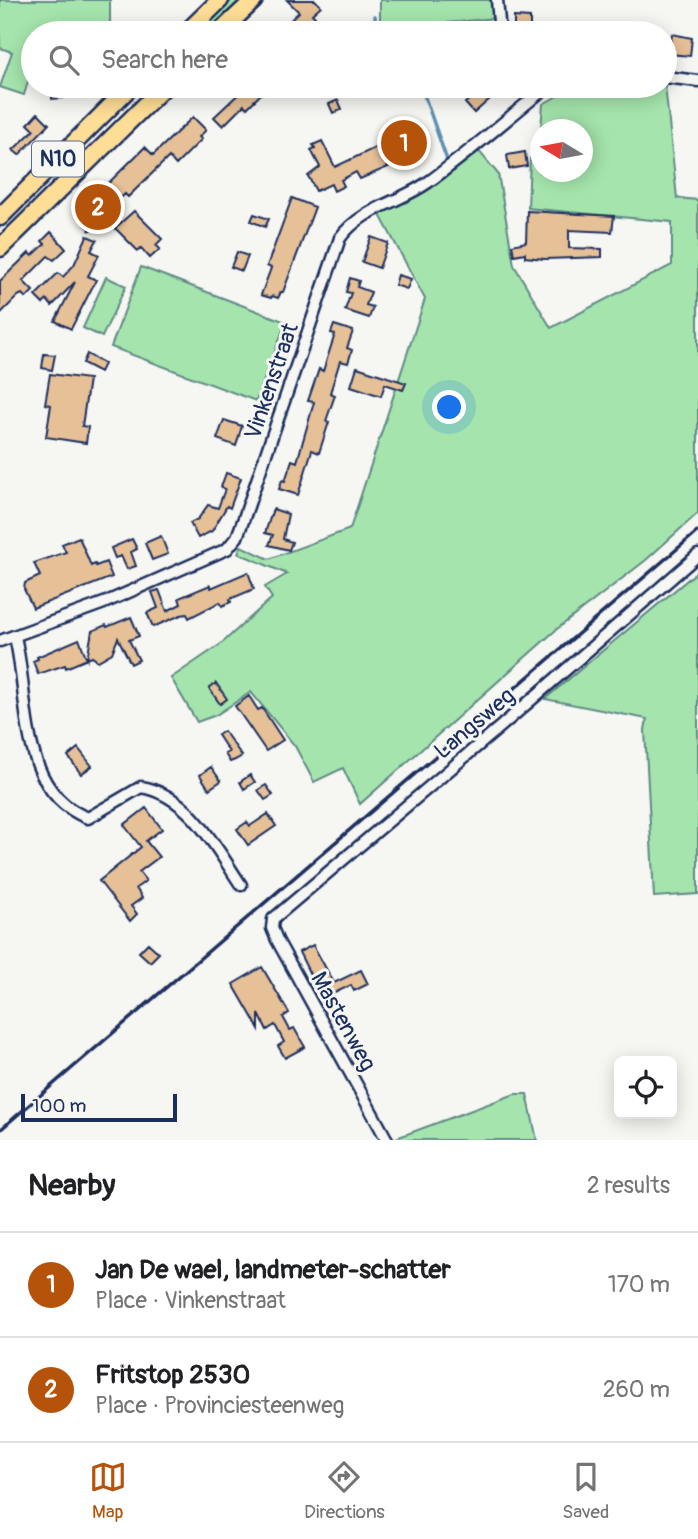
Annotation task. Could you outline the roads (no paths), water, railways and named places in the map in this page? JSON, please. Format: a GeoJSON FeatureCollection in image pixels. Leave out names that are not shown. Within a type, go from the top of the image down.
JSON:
{"type":"FeatureCollection","features":[{"type":"Feature","properties":{"kind":"main road"},"geometry":{"type":"LineString","coordinates":[[198,21],[220,0]]}},
{"type":"Feature","properties":{"kind":"main road"},"geometry":{"type":"LineString","coordinates":[[232,21],[254,0]]}},
{"type":"Feature","properties":{"kind":"main road","name":"N10"},"geometry":{"type":"LineString","coordinates":[[0,218],[119,98]]}},
{"type":"Feature","properties":{"kind":"main road","name":"N10"},"geometry":{"type":"LineString","coordinates":[[0,248],[153,98]]}},
{"type":"Feature","properties":{"kind":"street"},"geometry":{"type":"LineString","coordinates":[[497,0],[499,21]]}},
{"type":"Feature","properties":{"kind":"street"},"geometry":{"type":"LineString","coordinates":[[677,78],[698,81]]}},
{"type":"Feature","properties":{"kind":"street","name":"Vinkenstraat"},"geometry":{"type":"LineString","coordinates":[[0,641],[104,603],[227,549],[237,537],[243,521],[340,238],[354,221],[424,185],[533,98]]}},
{"type":"Feature","properties":{"kind":"street","name":"Langsweg"},"geometry":{"type":"LineString","coordinates":[[273,919],[509,720],[698,555]]}},
{"type":"Feature","properties":{"kind":"street"},"geometry":{"type":"LineString","coordinates":[[15,637],[21,662],[30,744],[40,771],[62,803],[68,809],[88,818],[141,787],[163,794],[194,819],[241,884]]}},
{"type":"Feature","properties":{"kind":"street","name":"Mastenweg"},"geometry":{"type":"LineString","coordinates":[[273,919],[272,928],[277,940],[387,1140]]}},
{"type":"Feature","properties":{"kind":"waterway"},"geometry":{"type":"LineString","coordinates":[[375,16],[375,21]]}},
{"type":"Feature","properties":{"kind":"waterway"},"geometry":{"type":"LineString","coordinates":[[425,98],[449,166]]}},
{"type":"Feature","properties":{"kind":"railway"},"geometry":{"type":"LineString","coordinates":[[0,1130],[698,531]]}},
{"type":"Feature","properties":{"kind":"place","name":"Jan De wael, landmeter-schatter"},"geometry":{"type":"Point","coordinates":[404,143]}},
{"type":"Feature","properties":{"kind":"place","name":"Fritstop 2530"},"geometry":{"type":"Point","coordinates":[98,207]}}]}
